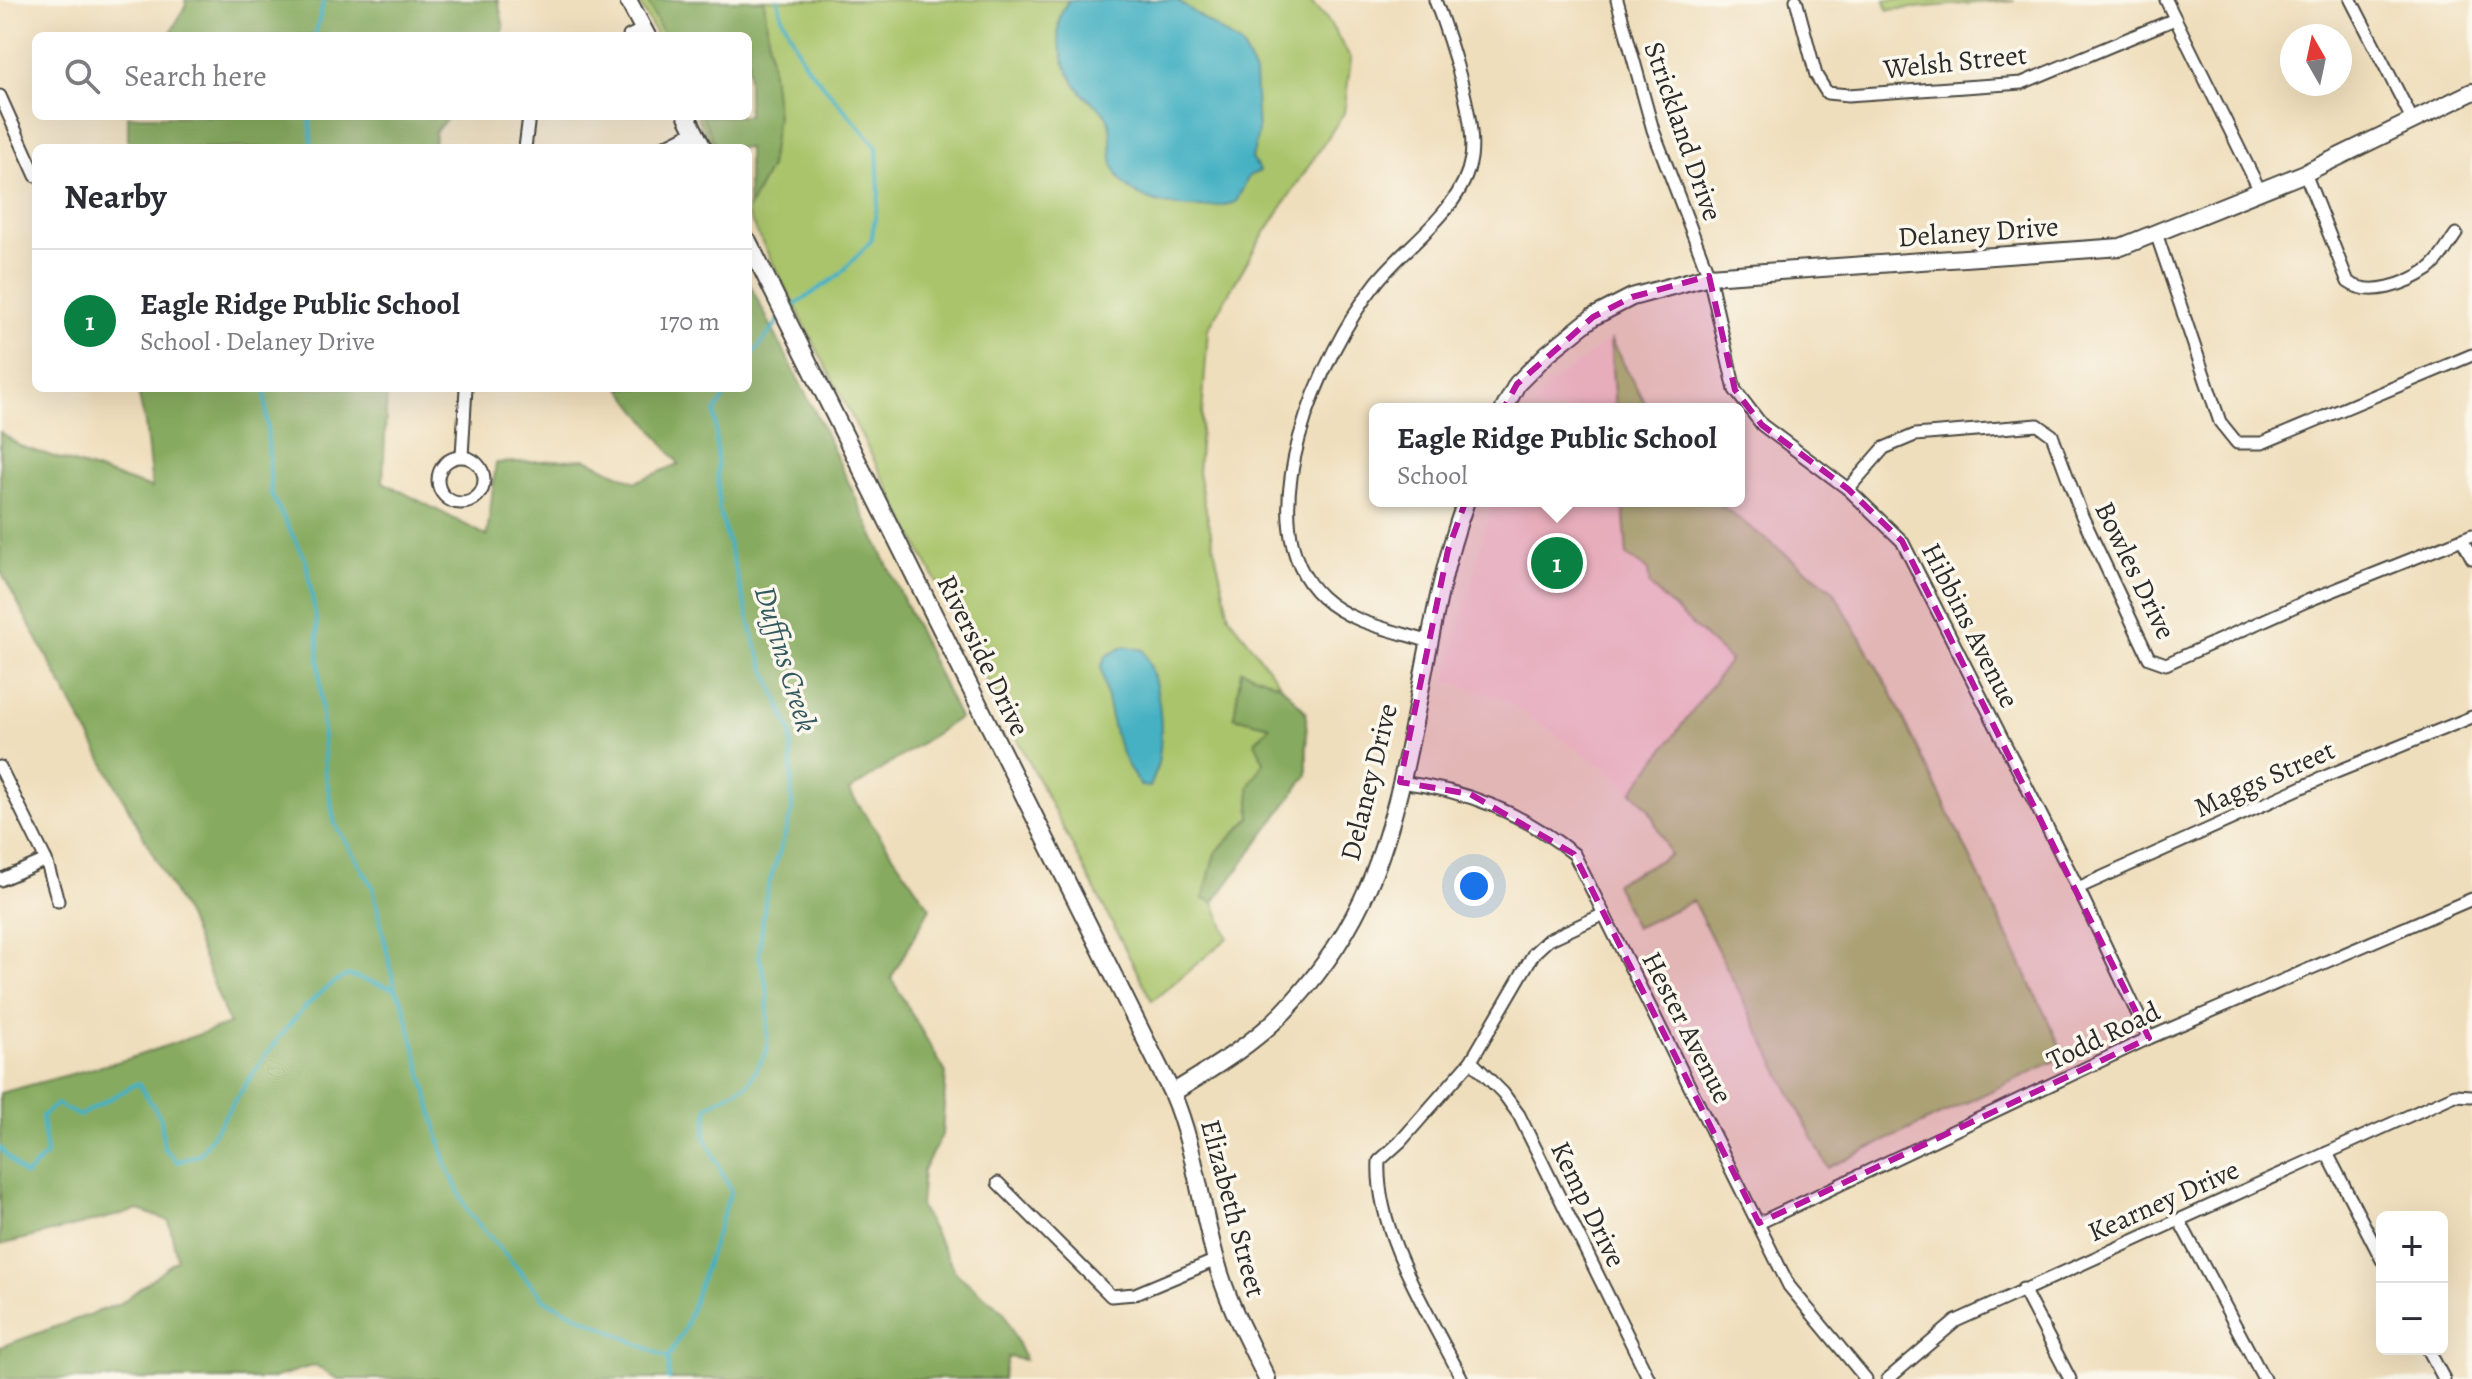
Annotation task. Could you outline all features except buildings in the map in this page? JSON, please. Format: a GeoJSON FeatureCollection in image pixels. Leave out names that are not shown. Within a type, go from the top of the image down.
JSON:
{"type":"FeatureCollection","features":[{"type":"Feature","properties":{"kind":"street"},"geometry":{"type":"LineString","coordinates":[[628,0],[639,32]]}},
{"type":"Feature","properties":{"kind":"street"},"geometry":{"type":"LineString","coordinates":[[1427,641],[1352,617],[1321,597],[1298,564],[1289,538],[1286,511],[1293,465],[1336,346],[1377,283],[1450,204],[1469,168],[1471,130],[1452,50],[1435,0]]}},
{"type":"Feature","properties":{"kind":"street","name":"Strickland Drive"},"geometry":{"type":"LineString","coordinates":[[1617,0],[1653,130],[1709,276]]}},
{"type":"Feature","properties":{"kind":"street","name":"Welsh Street"},"geometry":{"type":"LineString","coordinates":[[1796,0],[1816,75],[1827,93],[1848,95],[2022,83],[2175,19]]}},
{"type":"Feature","properties":{"kind":"street"},"geometry":{"type":"LineString","coordinates":[[2166,0],[2260,191]]}},
{"type":"Feature","properties":{"kind":"street"},"geometry":{"type":"LineString","coordinates":[[2351,0],[2412,119]]}},
{"type":"Feature","properties":{"kind":"street","name":"Delaney Drive"},"geometry":{"type":"LineString","coordinates":[[1507,403],[1517,384],[1548,353],[1593,317],[1632,297],[1709,276],[2121,247],[2157,236],[2305,173],[2472,92]]}},
{"type":"Feature","properties":{"kind":"street"},"geometry":{"type":"LineString","coordinates":[[0,96],[32,167]]}},
{"type":"Feature","properties":{"kind":"street"},"geometry":{"type":"LineString","coordinates":[[526,144],[528,120]]}},
{"type":"Feature","properties":{"kind":"street"},"geometry":{"type":"LineString","coordinates":[[666,144],[691,124],[701,144]]}},
{"type":"Feature","properties":{"kind":"street"},"geometry":{"type":"LineString","coordinates":[[2305,173],[2348,282],[2360,291],[2373,292],[2429,268],[2456,234]]}},
{"type":"Feature","properties":{"kind":"street"},"geometry":{"type":"LineString","coordinates":[[2157,236],[2220,422],[2237,443],[2262,443],[2472,355]]}},
{"type":"Feature","properties":{"kind":"street","name":"Riverside Drive"},"geometry":{"type":"LineString","coordinates":[[752,248],[1172,1093]]}},
{"type":"Feature","properties":{"kind":"street","name":"Hibbins Avenue"},"geometry":{"type":"LineString","coordinates":[[1709,276],[1729,372],[1744,403]]}},
{"type":"Feature","properties":{"kind":"street"},"geometry":{"type":"LineString","coordinates":[[462,456],[466,392]]}},
{"type":"Feature","properties":{"kind":"street","name":"Hibbins Avenue"},"geometry":{"type":"LineString","coordinates":[[1745,405],[1788,446],[1848,489],[1902,541],[2078,888],[2149,1038]]}},
{"type":"Feature","properties":{"kind":"street","name":"Bowles Drive"},"geometry":{"type":"LineString","coordinates":[[1848,489],[1884,448],[1915,435],[2038,425],[2052,435],[2082,516],[2149,658],[2166,664],[2307,601],[2467,537]]}},
{"type":"Feature","properties":{"kind":"street"},"geometry":{"type":"LineString","coordinates":[[462,456],[479,464],[485,481],[477,497],[460,504],[443,496],[437,479],[445,462],[462,456]]}},
{"type":"Feature","properties":{"kind":"street","name":"Delaney Drive"},"geometry":{"type":"LineString","coordinates":[[1172,1093],[1257,1035],[1292,1004],[1330,957],[1369,885],[1400,782],[1448,550],[1464,507]]}},
{"type":"Feature","properties":{"kind":"street"},"geometry":{"type":"LineString","coordinates":[[2467,537],[2472,558]]}},
{"type":"Feature","properties":{"kind":"street","name":"Maggs Street"},"geometry":{"type":"LineString","coordinates":[[2078,888],[2316,781],[2472,717]]}},
{"type":"Feature","properties":{"kind":"street"},"geometry":{"type":"LineString","coordinates":[[0,767],[46,860],[58,901]]}},
{"type":"Feature","properties":{"kind":"street","name":"Hester Avenue"},"geometry":{"type":"LineString","coordinates":[[1400,782],[1470,794],[1507,810],[1574,854],[1789,1286],[1866,1379]]}},
{"type":"Feature","properties":{"kind":"street"},"geometry":{"type":"LineString","coordinates":[[0,880],[46,860]]}},
{"type":"Feature","properties":{"kind":"street","name":"Todd Road"},"geometry":{"type":"LineString","coordinates":[[1759,1223],[2149,1038],[2408,923],[2472,899]]}},
{"type":"Feature","properties":{"kind":"street"},"geometry":{"type":"LineString","coordinates":[[1462,1379],[1391,1233],[1377,1184],[1379,1161],[1400,1142],[1471,1061],[1534,953],[1548,940],[1604,914]]}},
{"type":"Feature","properties":{"kind":"street","name":"Kemp Drive"},"geometry":{"type":"LineString","coordinates":[[1471,1061],[1503,1093],[1519,1115],[1649,1379]]}},
{"type":"Feature","properties":{"kind":"street","name":"Elizabeth Street"},"geometry":{"type":"LineString","coordinates":[[1172,1093],[1194,1159],[1216,1260],[1228,1296],[1267,1379]]}},
{"type":"Feature","properties":{"kind":"street","name":"Kearney Drive"},"geometry":{"type":"LineString","coordinates":[[1888,1379],[1956,1321],[2455,1095],[2472,1096]]}},
{"type":"Feature","properties":{"kind":"street"},"geometry":{"type":"LineString","coordinates":[[2327,1153],[2376,1248]]}},
{"type":"Feature","properties":{"kind":"street"},"geometry":{"type":"LineString","coordinates":[[998,1183],[1111,1296],[1135,1294],[1216,1260]]}},
{"type":"Feature","properties":{"kind":"street"},"geometry":{"type":"LineString","coordinates":[[2179,1220],[2264,1379]]}},
{"type":"Feature","properties":{"kind":"street"},"geometry":{"type":"LineString","coordinates":[[2023,1289],[2070,1379]]}},
{"type":"Feature","properties":{"kind":"street"},"geometry":{"type":"LineString","coordinates":[[2431,1355],[2444,1379]]}},
{"type":"Feature","properties":{"kind":"highlighted area"},"geometry":{"type":"Polygon","coordinates":[[[1709,276],[1735,390],[1762,425],[1848,489],[1902,541],[2149,1038],[1759,1223],[1574,854],[1470,794],[1400,782],[1448,550],[1491,431],[1517,384],[1593,317],[1632,297],[1709,276]]]}},
{"type":"Feature","properties":{"kind":"shaded area"},"geometry":{"type":"Polygon","coordinates":[[[1610,339],[1615,403],[1538,403],[1547,386],[1610,339]]]}},
{"type":"Feature","properties":{"kind":"shaded area"},"geometry":{"type":"Polygon","coordinates":[[[1490,507],[1623,507],[1627,556],[1648,570],[1650,586],[1730,660],[1632,792],[1612,773],[1502,699],[1446,681],[1490,507]]]}},
{"type":"Feature","properties":{"kind":"green space"},"geometry":{"type":"Polygon","coordinates":[[[185,0],[498,0],[504,28],[502,32],[171,32],[186,5],[185,0]]]}},
{"type":"Feature","properties":{"kind":"green space"},"geometry":{"type":"Polygon","coordinates":[[[638,0],[1308,0],[1326,17],[1351,59],[1344,113],[1258,243],[1208,329],[1198,473],[1229,616],[1281,685],[1306,712],[1307,775],[1214,902],[1228,938],[1152,1001],[752,223],[752,144],[712,144],[699,120],[752,120],[752,32],[655,32],[638,0]]]}},
{"type":"Feature","properties":{"kind":"green space"},"geometry":{"type":"Polygon","coordinates":[[[647,0],[764,0],[777,116],[770,167],[752,201],[752,144],[715,144],[704,120],[752,120],[752,32],[662,32],[647,0]]]}},
{"type":"Feature","properties":{"kind":"green space"},"geometry":{"type":"Polygon","coordinates":[[[1885,0],[2015,0],[1888,10],[1885,0]]]}},
{"type":"Feature","properties":{"kind":"green space"},"geometry":{"type":"Polygon","coordinates":[[[128,120],[446,120],[435,132],[434,144],[128,144],[128,120]]]}},
{"type":"Feature","properties":{"kind":"green space"},"geometry":{"type":"Polygon","coordinates":[[[752,289],[822,426],[959,718],[849,791],[930,908],[891,978],[946,1073],[942,1135],[923,1170],[920,1206],[956,1273],[1004,1312],[1025,1360],[1008,1357],[1002,1379],[337,1379],[315,1365],[270,1379],[0,1379],[0,1347],[121,1303],[177,1259],[169,1221],[139,1210],[0,1245],[0,1093],[128,1059],[229,1024],[188,919],[0,570],[0,432],[20,446],[152,488],[145,423],[138,392],[387,392],[383,482],[487,536],[496,463],[586,459],[635,482],[679,464],[624,392],[752,392],[752,289]]]}},
{"type":"Feature","properties":{"kind":"green space"},"geometry":{"type":"Polygon","coordinates":[[[1610,339],[1645,403],[1615,403],[1610,339]]]}},
{"type":"Feature","properties":{"kind":"green space"},"geometry":{"type":"Polygon","coordinates":[[[1623,507],[1723,507],[1833,590],[1890,690],[2065,1056],[1828,1168],[1693,901],[1635,928],[1615,883],[1670,855],[1648,807],[1632,792],[1730,660],[1650,586],[1648,570],[1627,556],[1623,507]]]}},
{"type":"Feature","properties":{"kind":"green space"},"geometry":{"type":"Polygon","coordinates":[[[1241,670],[1281,685],[1306,712],[1307,775],[1214,902],[1203,899],[1215,853],[1251,817],[1249,787],[1264,762],[1255,742],[1270,726],[1234,717],[1241,670]]]}},
{"type":"Feature","properties":{"kind":"water"},"geometry":{"type":"Polygon","coordinates":[[[1069,0],[1177,0],[1242,46],[1255,74],[1258,133],[1252,159],[1260,171],[1249,176],[1236,202],[1204,207],[1166,204],[1132,191],[1120,179],[1113,164],[1108,121],[1102,110],[1076,85],[1060,49],[1059,23],[1069,0]]]}},
{"type":"Feature","properties":{"kind":"water"},"geometry":{"type":"Polygon","coordinates":[[[1125,646],[1143,650],[1155,681],[1161,736],[1156,772],[1150,787],[1141,786],[1124,759],[1114,729],[1101,667],[1106,656],[1125,646]]]}},
{"type":"Feature","properties":{"kind":"waterway"},"geometry":{"type":"LineString","coordinates":[[316,32],[324,0]]}},
{"type":"Feature","properties":{"kind":"waterway","name":"Duffins Creek"},"geometry":{"type":"LineString","coordinates":[[778,0],[782,17],[805,64],[877,147],[879,195],[871,241],[839,275],[786,311]]}},
{"type":"Feature","properties":{"kind":"waterway"},"geometry":{"type":"LineString","coordinates":[[310,120],[312,144]]}},
{"type":"Feature","properties":{"kind":"waterway","name":"Duffins Creek"},"geometry":{"type":"LineString","coordinates":[[752,356],[781,318]]}},
{"type":"Feature","properties":{"kind":"waterway"},"geometry":{"type":"LineString","coordinates":[[265,392],[271,494],[306,561],[317,624],[325,771],[335,824],[373,887],[395,989],[403,1003],[446,1164],[468,1212],[545,1300],[668,1358]]}},
{"type":"Feature","properties":{"kind":"waterway","name":"Duffins Creek"},"geometry":{"type":"LineString","coordinates":[[669,1379],[668,1358],[685,1328],[731,1191],[705,1137],[708,1106],[748,1084],[767,1051],[768,991],[759,955],[766,894],[792,812],[791,733],[756,646],[719,509],[715,412],[728,392]]}},
{"type":"Feature","properties":{"kind":"waterway"},"geometry":{"type":"LineString","coordinates":[[0,1148],[25,1176],[46,1155],[42,1116],[57,1104],[79,1116],[138,1083],[161,1118],[164,1149],[178,1162],[200,1154],[266,1054],[327,987],[348,975],[395,989]]}},
{"type":"Feature","properties":{"kind":"place","name":"Eagle Ridge Public School"},"geometry":{"type":"Point","coordinates":[1557,563]}}]}
